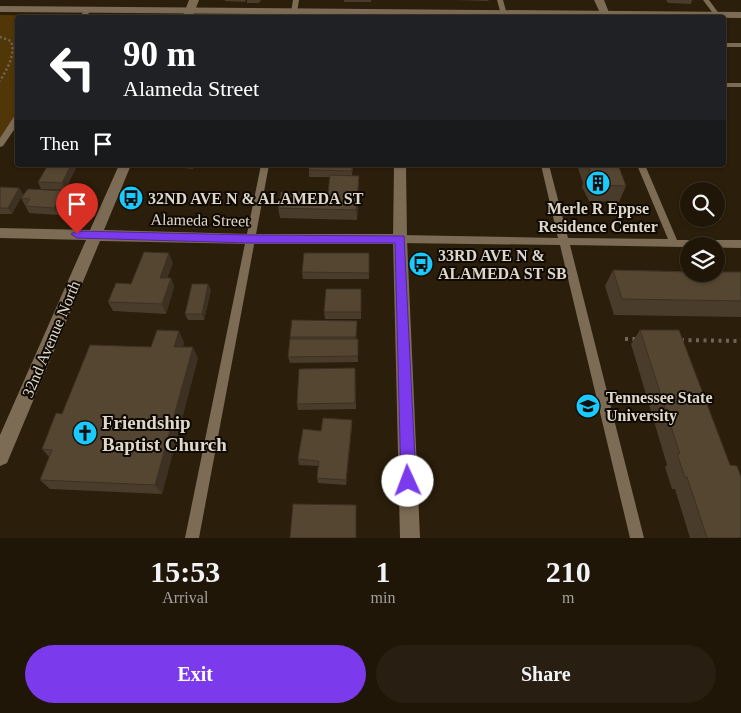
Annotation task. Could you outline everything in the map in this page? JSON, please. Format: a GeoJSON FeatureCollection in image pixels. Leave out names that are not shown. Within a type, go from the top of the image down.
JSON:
{"type":"FeatureCollection","features":[{"type":"Feature","properties":{"kind":"street"},"geometry":{"type":"LineString","coordinates":[[188,14],[194,0]]}},
{"type":"Feature","properties":{"kind":"street"},"geometry":{"type":"LineString","coordinates":[[0,8],[85,13],[399,15],[399,0]]}},
{"type":"Feature","properties":{"kind":"street"},"geometry":{"type":"LineString","coordinates":[[599,0],[606,15]]}},
{"type":"Feature","properties":{"kind":"street"},"geometry":{"type":"LineString","coordinates":[[717,15],[741,15]]}},
{"type":"Feature","properties":{"kind":"street","name":"32nd Avenue North"},"geometry":{"type":"LineString","coordinates":[[0,457],[124,167]]}},
{"type":"Feature","properties":{"kind":"street"},"geometry":{"type":"LineString","coordinates":[[400,167],[400,239],[410,538]]}},
{"type":"Feature","properties":{"kind":"street","name":"Alameda Street"},"geometry":{"type":"LineString","coordinates":[[0,233],[250,239],[400,239]]}},
{"type":"Feature","properties":{"kind":"lane"},"geometry":{"type":"LineString","coordinates":[[293,15],[296,0]]}},
{"type":"Feature","properties":{"kind":"lane"},"geometry":{"type":"LineString","coordinates":[[500,0],[505,15]]}},
{"type":"Feature","properties":{"kind":"lane"},"geometry":{"type":"LineString","coordinates":[[706,0],[717,15]]}},
{"type":"Feature","properties":{"kind":"lane"},"geometry":{"type":"LineString","coordinates":[[726,45],[741,45]]}},
{"type":"Feature","properties":{"kind":"lane"},"geometry":{"type":"LineString","coordinates":[[726,85],[741,85]]}},
{"type":"Feature","properties":{"kind":"lane"},"geometry":{"type":"LineString","coordinates":[[0,144],[15,122]]}},
{"type":"Feature","properties":{"kind":"lane"},"geometry":{"type":"LineString","coordinates":[[192,538],[264,167]]}},
{"type":"Feature","properties":{"kind":"lane"},"geometry":{"type":"LineString","coordinates":[[546,167],[637,538]]}},
{"type":"Feature","properties":{"kind":"lane"},"geometry":{"type":"LineString","coordinates":[[642,167],[674,243]]}},
{"type":"Feature","properties":{"kind":"lane"},"geometry":{"type":"LineString","coordinates":[[400,239],[741,244]]}},
{"type":"Feature","properties":{"kind":"path"},"geometry":{"type":"LineString","coordinates":[[0,37],[11,42],[14,49],[0,81]]}},
{"type":"Feature","properties":{"kind":"path"},"geometry":{"type":"LineString","coordinates":[[625,339],[644,339]]}},
{"type":"Feature","properties":{"kind":"path"},"geometry":{"type":"LineString","coordinates":[[671,340],[741,341]]}},
{"type":"Feature","properties":{"kind":"shaded area"},"geometry":{"type":"Polygon","coordinates":[[[0,15],[15,15],[15,120],[0,144],[0,15]]]}},
{"type":"Feature","properties":{"kind":"building"},"geometry":{"type":"Polygon","coordinates":[[[47,167],[70,167],[62,183],[38,182],[47,167]]]}},
{"type":"Feature","properties":{"kind":"building"},"geometry":{"type":"Polygon","coordinates":[[[309,167],[352,167],[352,171],[309,170],[309,167]]]}},
{"type":"Feature","properties":{"kind":"building"},"geometry":{"type":"Polygon","coordinates":[[[589,167],[619,167],[626,186],[595,185],[588,171],[590,171],[589,167]]]}},
{"type":"Feature","properties":{"kind":"building"},"geometry":{"type":"Polygon","coordinates":[[[330,175],[359,176],[356,210],[278,208],[281,192],[328,193],[330,175]]]}},
{"type":"Feature","properties":{"kind":"building"},"geometry":{"type":"Polygon","coordinates":[[[0,187],[19,188],[8,208],[0,208],[0,187]]]}},
{"type":"Feature","properties":{"kind":"building"},"geometry":{"type":"Polygon","coordinates":[[[28,189],[65,191],[54,208],[25,206],[30,199],[21,198],[28,189]]]}},
{"type":"Feature","properties":{"kind":"building"},"geometry":{"type":"Polygon","coordinates":[[[144,252],[169,253],[160,278],[171,278],[162,304],[108,302],[116,283],[131,284],[144,252]]]}},
{"type":"Feature","properties":{"kind":"building"},"geometry":{"type":"Polygon","coordinates":[[[304,253],[369,253],[369,273],[302,272],[304,253]]]}},
{"type":"Feature","properties":{"kind":"building"},"geometry":{"type":"Polygon","coordinates":[[[613,270],[680,272],[680,282],[725,282],[725,272],[741,272],[741,301],[622,299],[613,270]]]}},
{"type":"Feature","properties":{"kind":"building"},"geometry":{"type":"Polygon","coordinates":[[[192,284],[208,284],[202,314],[185,314],[192,284]]]}},
{"type":"Feature","properties":{"kind":"building"},"geometry":{"type":"Polygon","coordinates":[[[326,289],[361,289],[361,312],[324,312],[326,289]]]}},
{"type":"Feature","properties":{"kind":"building"},"geometry":{"type":"Polygon","coordinates":[[[292,320],[357,321],[356,337],[290,337],[292,320]]]}},
{"type":"Feature","properties":{"kind":"building"},"geometry":{"type":"Polygon","coordinates":[[[157,330],[179,331],[174,347],[193,347],[155,485],[40,480],[52,450],[42,449],[56,413],[62,414],[90,345],[151,347],[157,330]]]}},
{"type":"Feature","properties":{"kind":"building"},"geometry":{"type":"Polygon","coordinates":[[[640,330],[679,330],[730,465],[737,466],[741,477],[741,538],[707,538],[687,477],[685,477],[677,454],[680,454],[640,330]]]}},
{"type":"Feature","properties":{"kind":"building"},"geometry":{"type":"Polygon","coordinates":[[[290,339],[358,339],[358,356],[288,357],[290,339]]]}},
{"type":"Feature","properties":{"kind":"building"},"geometry":{"type":"Polygon","coordinates":[[[355,368],[355,403],[297,404],[299,369],[355,368]]]}},
{"type":"Feature","properties":{"kind":"building"},"geometry":{"type":"Polygon","coordinates":[[[323,418],[352,420],[346,480],[317,478],[319,461],[298,459],[303,429],[321,431],[323,418]]]}},
{"type":"Feature","properties":{"kind":"building"},"geometry":{"type":"Polygon","coordinates":[[[293,504],[356,505],[356,538],[290,538],[293,504]]]}},
{"type":"Feature","properties":{"kind":"place","name":"Merle R Eppse Residence Center"},"geometry":{"type":"Point","coordinates":[598,183]}},
{"type":"Feature","properties":{"kind":"place","name":"32ND AVE N & ALAMEDA ST"},"geometry":{"type":"Point","coordinates":[131,198]}},
{"type":"Feature","properties":{"kind":"place","name":"33RD AVE N & ALAMEDA ST SB"},"geometry":{"type":"Point","coordinates":[421,264]}},
{"type":"Feature","properties":{"kind":"place","name":"Tennessee State University"},"geometry":{"type":"Point","coordinates":[588,406]}},
{"type":"Feature","properties":{"kind":"place","name":"Friendship Baptist Church"},"geometry":{"type":"Point","coordinates":[85,433]}},
{"type":"Feature","properties":{"kind":"route"},"geometry":{"type":"LineString","coordinates":[[77,234],[250,239],[400,239],[408,481]]}}]}
